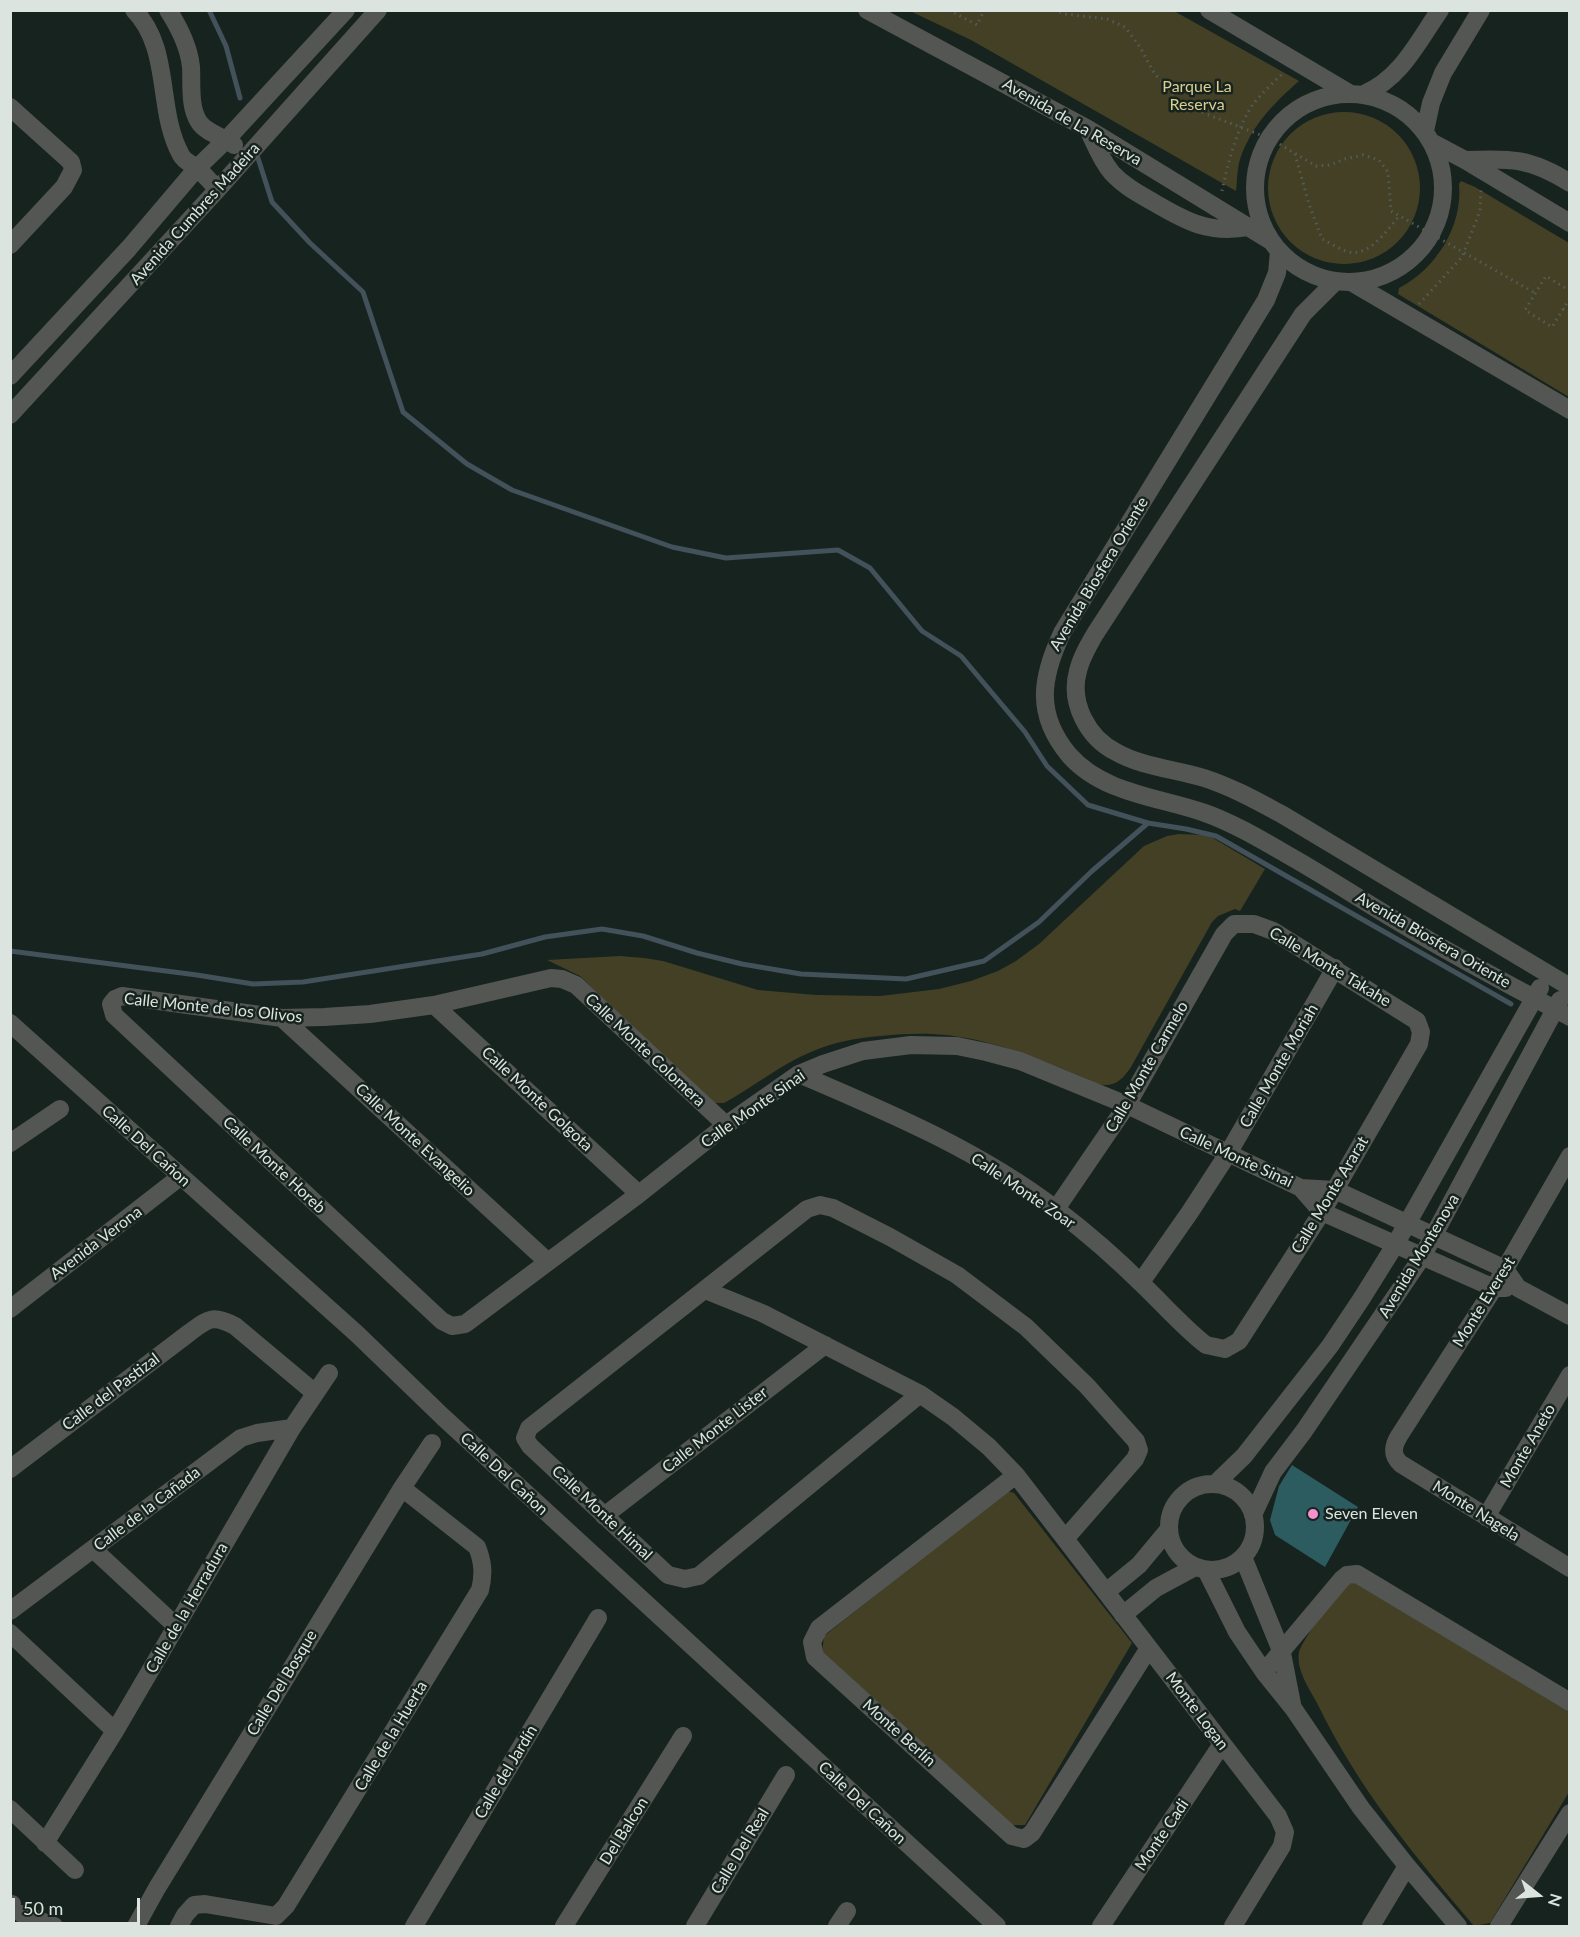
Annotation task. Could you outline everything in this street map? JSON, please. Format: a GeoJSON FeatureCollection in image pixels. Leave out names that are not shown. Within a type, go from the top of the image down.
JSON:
{"type":"FeatureCollection","features":[{"type":"Feature","properties":{"kind":"street"},"geometry":{"type":"LineString","coordinates":[[134,10],[142,19],[156,50],[170,127],[181,156],[218,189]]}},
{"type":"Feature","properties":{"kind":"street"},"geometry":{"type":"LineString","coordinates":[[168,10],[178,27],[190,64],[195,113],[199,123],[207,130],[227,139],[248,155]]}},
{"type":"Feature","properties":{"kind":"street","name":"Avenida Cumbres Madeira"},"geometry":{"type":"LineString","coordinates":[[10,376],[129,248],[197,168],[227,139],[346,10]]}},
{"type":"Feature","properties":{"kind":"street","name":"Avenida Cumbres Madeira"},"geometry":{"type":"LineString","coordinates":[[10,415],[218,189],[378,10]]}},
{"type":"Feature","properties":{"kind":"street","name":"Avenida de La Reserva"},"geometry":{"type":"LineString","coordinates":[[867,10],[1088,129],[1249,227],[1305,271],[1343,282],[1408,315],[1569,410]]}},
{"type":"Feature","properties":{"kind":"street","name":"Avenida de La Reserva"},"geometry":{"type":"LineString","coordinates":[[1209,10],[1357,94],[1387,101],[1408,113],[1429,137],[1569,223]]}},
{"type":"Feature","properties":{"kind":"street"},"geometry":{"type":"LineString","coordinates":[[1357,94],[1380,87],[1398,71],[1440,10]]}},
{"type":"Feature","properties":{"kind":"street"},"geometry":{"type":"LineString","coordinates":[[1429,137],[1431,103],[1443,73],[1481,10]]}},
{"type":"Feature","properties":{"kind":"street"},"geometry":{"type":"LineString","coordinates":[[163,85],[191,81]]}},
{"type":"Feature","properties":{"kind":"street","name":"Avenida de La Reserva"},"geometry":{"type":"LineString","coordinates":[[1275,246],[1260,218],[1255,193],[1257,168],[1270,139],[1281,123],[1301,107],[1324,97],[1357,94]]}},
{"type":"Feature","properties":{"kind":"street"},"geometry":{"type":"LineString","coordinates":[[10,107],[71,162],[73,170],[64,187],[10,245]]}},
{"type":"Feature","properties":{"kind":"street"},"geometry":{"type":"LineString","coordinates":[[1088,129],[1111,172],[1132,190],[1185,221],[1199,226],[1230,230],[1249,227]]}},
{"type":"Feature","properties":{"kind":"street","name":"Avenida de La Reserva"},"geometry":{"type":"LineString","coordinates":[[1343,282],[1366,281],[1390,273],[1411,259],[1431,235],[1439,217],[1443,192],[1441,167],[1429,137]]}},
{"type":"Feature","properties":{"kind":"street"},"geometry":{"type":"LineString","coordinates":[[1465,160],[1525,161],[1540,166],[1569,183]]}},
{"type":"Feature","properties":{"kind":"street","name":"Avenida Biosfera Oriente"},"geometry":{"type":"LineString","coordinates":[[1275,246],[1277,273],[1266,300],[1062,633],[1050,658],[1046,675],[1044,694],[1048,718],[1056,736],[1070,756],[1086,771],[1109,784],[1205,813],[1253,836],[1325,876],[1408,928],[1562,1013]]}},
{"type":"Feature","properties":{"kind":"street","name":"Avenida Biosfera Oriente"},"geometry":{"type":"LineString","coordinates":[[1343,282],[1303,315],[1095,634],[1083,656],[1077,674],[1075,695],[1092,734],[1117,753],[1202,778],[1248,795],[1569,987]]}},
{"type":"Feature","properties":{"kind":"street","name":"Calle Monte Takahe"},"geometry":{"type":"LineString","coordinates":[[1234,924],[1247,923],[1263,926],[1413,1016],[1420,1026]]}},
{"type":"Feature","properties":{"kind":"street","name":"Calle Monte Carmelo"},"geometry":{"type":"LineString","coordinates":[[1056,1209],[1127,1106],[1224,934],[1234,924]]}},
{"type":"Feature","properties":{"kind":"street","name":"Calle Monte Moriah"},"geometry":{"type":"LineString","coordinates":[[1141,1282],[1229,1152],[1335,968]]}},
{"type":"Feature","properties":{"kind":"street","name":"Avenida Montenova"},"geometry":{"type":"LineString","coordinates":[[1215,1484],[1244,1456],[1330,1346],[1395,1245],[1548,974]]}},
{"type":"Feature","properties":{"kind":"street","name":"Calle Monte de los Olivos"},"geometry":{"type":"LineString","coordinates":[[112,1001],[122,996],[282,1018],[370,1014],[434,1005],[551,978],[562,979]]}},
{"type":"Feature","properties":{"kind":"street","name":"Calle Monte Colomera"},"geometry":{"type":"LineString","coordinates":[[562,979],[576,985],[726,1125]]}},
{"type":"Feature","properties":{"kind":"street","name":"Avenida Montenova"},"geometry":{"type":"LineString","coordinates":[[1253,1515],[1273,1472],[1324,1402],[1422,1257],[1562,1013],[1569,987]]}},
{"type":"Feature","properties":{"kind":"street","name":"Calle Monte Horeb"},"geometry":{"type":"LineString","coordinates":[[112,1001],[111,1008],[114,1015],[447,1324]]}},
{"type":"Feature","properties":{"kind":"street","name":"Calle Monte Golgota"},"geometry":{"type":"LineString","coordinates":[[434,1005],[639,1194]]}},
{"type":"Feature","properties":{"kind":"street","name":"Calle Monte Evangelio"},"geometry":{"type":"LineString","coordinates":[[282,1018],[548,1262]]}},
{"type":"Feature","properties":{"kind":"street","name":"Calle Del Cañon"},"geometry":{"type":"LineString","coordinates":[[10,1023],[357,1334],[443,1418],[997,1926]]}},
{"type":"Feature","properties":{"kind":"street","name":"Calle Monte Ararat"},"geometry":{"type":"LineString","coordinates":[[1219,1349],[1230,1348],[1239,1341],[1322,1212],[1419,1044],[1420,1026]]}},
{"type":"Feature","properties":{"kind":"street","name":"Calle Monte Sinai"},"geometry":{"type":"LineString","coordinates":[[447,1324],[457,1326],[465,1324],[639,1194],[726,1125],[799,1074],[863,1051],[911,1045],[957,1046],[1020,1061],[1229,1152],[1301,1188]]}},
{"type":"Feature","properties":{"kind":"street","name":"Calle Monte Zoar"},"geometry":{"type":"LineString","coordinates":[[799,1074],[941,1138],[1056,1209],[1141,1282],[1206,1345],[1219,1349]]}},
{"type":"Feature","properties":{"kind":"street"},"geometry":{"type":"LineString","coordinates":[[14,1135],[60,1109]]}},
{"type":"Feature","properties":{"kind":"street","name":"Monte Everest"},"geometry":{"type":"LineString","coordinates":[[1394,1446],[1494,1288],[1569,1156]]}},
{"type":"Feature","properties":{"kind":"street","name":"Avenida Verona"},"geometry":{"type":"LineString","coordinates":[[10,1309],[180,1177]]}},
{"type":"Feature","properties":{"kind":"street"},"geometry":{"type":"LineString","coordinates":[[1301,1188],[1335,1190],[1505,1269],[1518,1288],[1569,1316]]}},
{"type":"Feature","properties":{"kind":"street"},"geometry":{"type":"LineString","coordinates":[[1301,1188],[1322,1212],[1494,1288],[1518,1288]]}},
{"type":"Feature","properties":{"kind":"street"},"geometry":{"type":"LineString","coordinates":[[705,1290],[807,1209],[820,1205],[833,1208],[890,1237],[957,1275],[1026,1326],[1088,1386],[1136,1441],[1139,1450],[1135,1459],[1065,1539]]}},
{"type":"Feature","properties":{"kind":"street","name":"Monte Logan"},"geometry":{"type":"LineString","coordinates":[[705,1290],[762,1313],[920,1394],[980,1439],[1016,1475],[1278,1816],[1285,1832],[1282,1846],[1233,1926]]}},
{"type":"Feature","properties":{"kind":"street","name":"Calle Monte Himal"},"geometry":{"type":"LineString","coordinates":[[705,1290],[529,1428],[525,1438],[530,1446],[668,1575],[685,1579],[699,1576],[920,1394]]}},
{"type":"Feature","properties":{"kind":"street","name":"Calle del Pastizal"},"geometry":{"type":"LineString","coordinates":[[10,1469],[189,1333],[214,1318],[235,1326],[315,1393]]}},
{"type":"Feature","properties":{"kind":"street","name":"Calle Monte Lister"},"geometry":{"type":"LineString","coordinates":[[604,1516],[825,1345]]}},
{"type":"Feature","properties":{"kind":"street","name":"Calle de la Herradura"},"geometry":{"type":"LineString","coordinates":[[45,1844],[116,1731],[292,1428],[329,1373]]}},
{"type":"Feature","properties":{"kind":"street","name":"Monte Aneto"},"geometry":{"type":"LineString","coordinates":[[1486,1517],[1569,1375]]}},
{"type":"Feature","properties":{"kind":"street","name":"Calle de la Cañada"},"geometry":{"type":"LineString","coordinates":[[10,1611],[241,1438],[257,1433],[292,1428]]}},
{"type":"Feature","properties":{"kind":"street","name":"Calle Del Bosque"},"geometry":{"type":"LineString","coordinates":[[136,1926],[402,1488],[432,1443]]}},
{"type":"Feature","properties":{"kind":"street","name":"Monte Nagela"},"geometry":{"type":"LineString","coordinates":[[1394,1446],[1394,1456],[1401,1464],[1569,1568]]}},
{"type":"Feature","properties":{"kind":"street","name":"Monte Berlín"},"geometry":{"type":"LineString","coordinates":[[1016,1475],[819,1628],[812,1642],[815,1657],[1012,1836],[1024,1839],[1032,1833],[1149,1648]]}},
{"type":"Feature","properties":{"kind":"street"},"geometry":{"type":"LineString","coordinates":[[1215,1484],[1228,1487],[1248,1503],[1253,1515],[1254,1538],[1243,1557],[1226,1568],[1201,1568],[1185,1561],[1176,1552],[1171,1541],[1170,1517],[1175,1506],[1182,1496],[1197,1487],[1215,1484]]}},
{"type":"Feature","properties":{"kind":"street","name":"Calle de la Huerta"},"geometry":{"type":"LineString","coordinates":[[182,1921],[194,1905],[206,1904],[276,1916],[286,1906],[480,1590],[484,1575],[482,1559],[477,1547],[402,1488]]}},
{"type":"Feature","properties":{"kind":"street"},"geometry":{"type":"LineString","coordinates":[[1106,1592],[1139,1565],[1169,1529]]}},
{"type":"Feature","properties":{"kind":"street"},"geometry":{"type":"LineString","coordinates":[[93,1549],[176,1626]]}},
{"type":"Feature","properties":{"kind":"street"},"geometry":{"type":"LineString","coordinates":[[1243,1557],[1282,1653],[1293,1708]]}},
{"type":"Feature","properties":{"kind":"street"},"geometry":{"type":"LineString","coordinates":[[1123,1615],[1156,1588],[1201,1568]]}},
{"type":"Feature","properties":{"kind":"street"},"geometry":{"type":"LineString","coordinates":[[1201,1568],[1237,1632],[1264,1672],[1293,1708],[1361,1808],[1458,1926]]}},
{"type":"Feature","properties":{"kind":"street"},"geometry":{"type":"LineString","coordinates":[[1264,1672],[1342,1580],[1347,1575],[1357,1574],[1569,1702]]}},
{"type":"Feature","properties":{"kind":"street","name":"Calle del Jardín"},"geometry":{"type":"LineString","coordinates":[[414,1926],[598,1618]]}},
{"type":"Feature","properties":{"kind":"street"},"geometry":{"type":"LineString","coordinates":[[10,1633],[116,1731]]}},
{"type":"Feature","properties":{"kind":"street","name":"Del Balcon"},"geometry":{"type":"LineString","coordinates":[[564,1926],[683,1736]]}},
{"type":"Feature","properties":{"kind":"street","name":"Monte Cadi"},"geometry":{"type":"LineString","coordinates":[[1101,1926],[1222,1744]]}},
{"type":"Feature","properties":{"kind":"street","name":"Calle Del Real"},"geometry":{"type":"LineString","coordinates":[[695,1926],[786,1775]]}},
{"type":"Feature","properties":{"kind":"street"},"geometry":{"type":"LineString","coordinates":[[10,1809],[75,1870]]}},
{"type":"Feature","properties":{"kind":"street"},"geometry":{"type":"LineString","coordinates":[[1499,1926],[1569,1813]]}},
{"type":"Feature","properties":{"kind":"street"},"geometry":{"type":"LineString","coordinates":[[1371,1926],[1407,1866]]}},
{"type":"Feature","properties":{"kind":"street"},"geometry":{"type":"LineString","coordinates":[[17,1911],[54,1926]]}},
{"type":"Feature","properties":{"kind":"path"},"geometry":{"type":"LineString","coordinates":[[949,10],[977,24],[984,10]]}},
{"type":"Feature","properties":{"kind":"path"},"geometry":{"type":"LineString","coordinates":[[1054,10],[1065,14],[1107,19],[1125,27],[1140,47],[1154,73],[1183,105],[1270,139],[1316,166],[1330,165],[1363,155],[1379,160],[1388,172],[1391,211],[1535,293]]}},
{"type":"Feature","properties":{"kind":"path"},"geometry":{"type":"LineString","coordinates":[[1219,209],[1226,173],[1253,104],[1295,60]]}},
{"type":"Feature","properties":{"kind":"path"},"geometry":{"type":"LineString","coordinates":[[1295,154],[1309,204],[1322,238],[1349,252],[1366,249],[1380,239],[1399,216]]}},
{"type":"Feature","properties":{"kind":"path"},"geometry":{"type":"LineString","coordinates":[[1408,315],[1435,289],[1462,257],[1480,211],[1482,170]]}},
{"type":"Feature","properties":{"kind":"path"},"geometry":{"type":"LineString","coordinates":[[1569,291],[1546,276],[1525,310],[1552,327],[1569,298]]}},
{"type":"Feature","properties":{"kind":"path"},"geometry":{"type":"LineString","coordinates":[[1563,309],[1569,313]]}},
{"type":"Feature","properties":{"kind":"green space","name":"Parque La Reserva"},"geometry":{"type":"Polygon","coordinates":[[[910,11],[1174,11],[1299,81],[1271,108],[1249,139],[1239,163],[1236,191],[971,40],[910,11]]]}},
{"type":"Feature","properties":{"kind":"green space"},"geometry":{"type":"Polygon","coordinates":[[[1344,112],[1373,118],[1386,125],[1397,135],[1407,146],[1414,159],[1420,188],[1414,217],[1407,230],[1397,241],[1386,251],[1373,258],[1344,264],[1315,258],[1302,251],[1291,241],[1281,230],[1274,217],[1268,188],[1274,159],[1281,146],[1291,135],[1302,125],[1315,118],[1344,112]]]}},
{"type":"Feature","properties":{"kind":"green space"},"geometry":{"type":"Polygon","coordinates":[[[1461,181],[1569,243],[1569,397],[1398,294],[1399,288],[1425,270],[1444,245],[1457,215],[1461,181]]]}},
{"type":"Feature","properties":{"kind":"green space"},"geometry":{"type":"Polygon","coordinates":[[[1204,835],[1213,838],[1265,869],[1240,911],[1235,909],[1218,916],[1212,922],[1131,1067],[1120,1080],[1107,1085],[1095,1083],[1023,1054],[984,1042],[946,1035],[904,1034],[854,1039],[820,1049],[788,1063],[724,1103],[715,1103],[699,1091],[580,976],[547,960],[620,956],[644,958],[663,961],[758,990],[816,995],[880,996],[939,989],[971,981],[998,971],[1016,961],[1039,944],[1144,846],[1167,836],[1204,835]]]}},
{"type":"Feature","properties":{"kind":"green space"},"geometry":{"type":"Polygon","coordinates":[[[1007,1491],[1014,1493],[1132,1643],[1025,1825],[1011,1825],[822,1653],[824,1636],[1007,1491]]]}},
{"type":"Feature","properties":{"kind":"green space"},"geometry":{"type":"Polygon","coordinates":[[[1359,1582],[1569,1711],[1569,1792],[1490,1923],[1474,1926],[1388,1819],[1350,1764],[1301,1672],[1299,1652],[1311,1630],[1340,1586],[1359,1582]]]}},
{"type":"Feature","properties":{"kind":"building","name":"Seven Eleven"},"geometry":{"type":"Polygon","coordinates":[[[1292,1465],[1358,1507],[1325,1567],[1275,1535],[1270,1520],[1279,1486],[1292,1465]]]}},
{"type":"Feature","properties":{"kind":"waterway"},"geometry":{"type":"LineString","coordinates":[[209,10],[226,46],[240,98]]}},
{"type":"Feature","properties":{"kind":"waterway"},"geometry":{"type":"LineString","coordinates":[[258,158],[272,202],[310,243],[363,292],[403,412],[467,464],[512,490],[672,547],[726,558],[838,550],[870,568],[922,631],[961,656],[1025,732],[1047,766],[1088,805],[1148,823],[1216,836],[1511,1004]]}},
{"type":"Feature","properties":{"kind":"waterway"},"geometry":{"type":"LineString","coordinates":[[10,951],[253,984],[303,982],[482,954],[545,937],[602,929],[643,936],[742,964],[801,974],[906,979],[984,961],[1039,922],[1092,871],[1148,823]]}},
{"type":"Feature","properties":{"kind":"place","name":"Seven Eleven"},"geometry":{"type":"Point","coordinates":[1313,1514]}}]}
